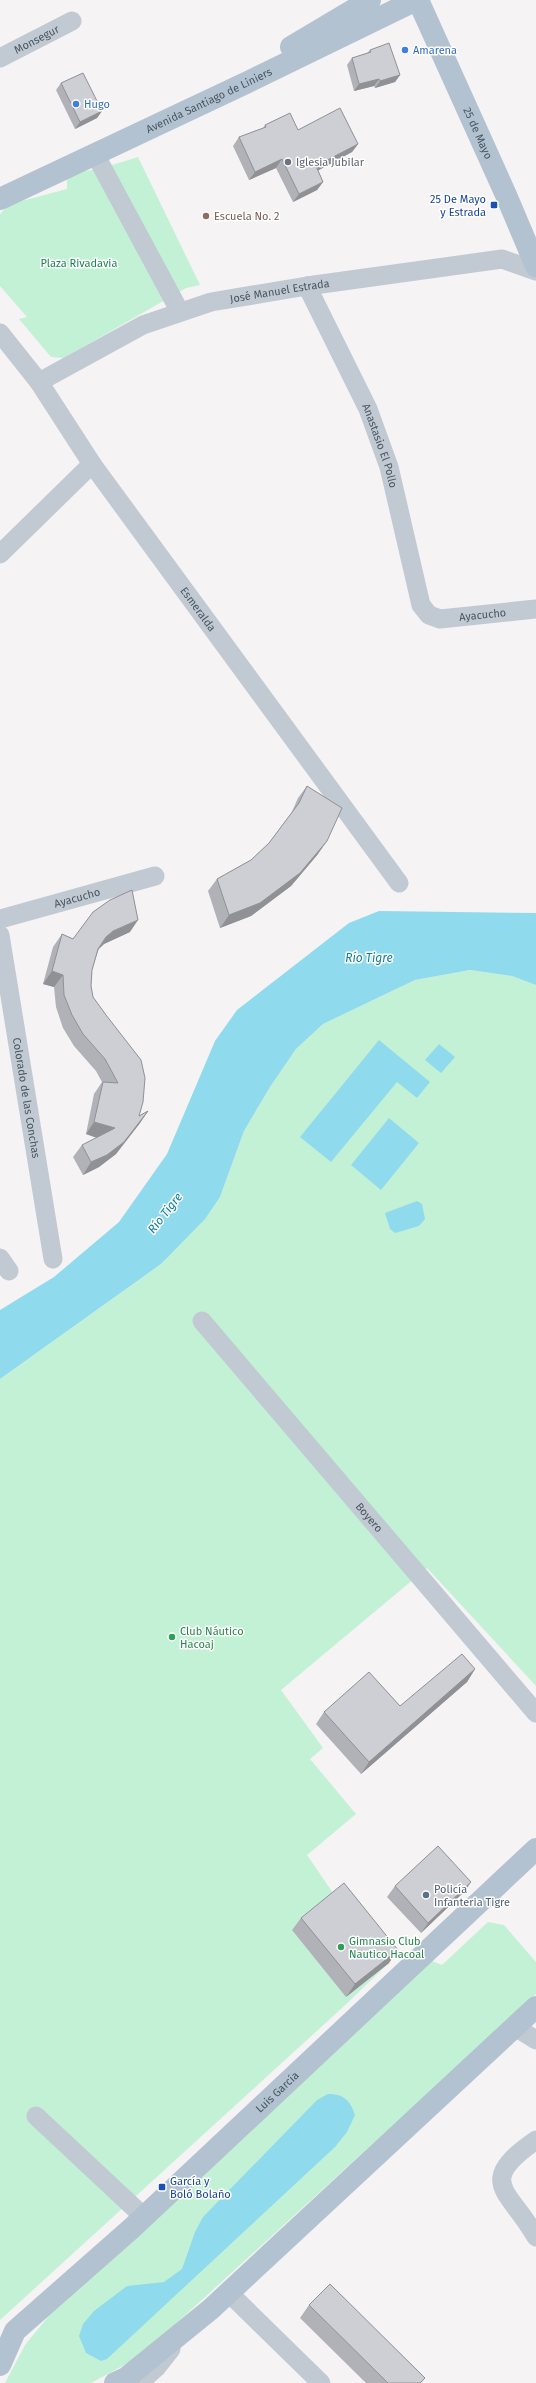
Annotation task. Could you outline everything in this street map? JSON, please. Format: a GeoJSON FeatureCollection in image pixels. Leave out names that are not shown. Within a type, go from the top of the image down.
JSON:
{"type":"FeatureCollection","features":[{"type":"Feature","properties":{"kind":"main road"},"geometry":{"type":"LineString","coordinates":[[248,82],[289,48],[370,0]]}},
{"type":"Feature","properties":{"kind":"main road","name":"Avenida Santiago de Liniers"},"geometry":{"type":"LineString","coordinates":[[0,198],[248,82],[417,0]]}},
{"type":"Feature","properties":{"kind":"main road","name":"25 de Mayo"},"geometry":{"type":"LineString","coordinates":[[417,0],[506,194],[536,266]]}},
{"type":"Feature","properties":{"kind":"main road","name":"Luis García"},"geometry":{"type":"LineString","coordinates":[[0,2365],[8,2337],[144,2217],[536,1849]]}},
{"type":"Feature","properties":{"kind":"main road"},"geometry":{"type":"LineString","coordinates":[[115,2383],[126,2378],[183,2333],[534,2011]]}},
{"type":"Feature","properties":{"kind":"street","name":"Monsegur"},"geometry":{"type":"LineString","coordinates":[[0,58],[72,21]]}},
{"type":"Feature","properties":{"kind":"street"},"geometry":{"type":"LineString","coordinates":[[95,154],[180,312]]}},
{"type":"Feature","properties":{"kind":"street","name":"José Manuel Estrada"},"geometry":{"type":"LineString","coordinates":[[39,382],[143,325],[211,302],[307,286],[502,259],[536,271]]}},
{"type":"Feature","properties":{"kind":"street","name":"Anastasio El Pollo"},"geometry":{"type":"LineString","coordinates":[[307,286],[368,409],[389,467],[417,593],[421,605],[429,615]]}},
{"type":"Feature","properties":{"kind":"street","name":"Esmeralda"},"geometry":{"type":"LineString","coordinates":[[0,333],[39,382],[92,464],[399,883]]}},
{"type":"Feature","properties":{"kind":"street"},"geometry":{"type":"LineString","coordinates":[[0,554],[92,464]]}},
{"type":"Feature","properties":{"kind":"street","name":"Ayacucho"},"geometry":{"type":"LineString","coordinates":[[429,615],[440,619],[453,619],[536,608]]}},
{"type":"Feature","properties":{"kind":"street","name":"Ayacucho"},"geometry":{"type":"LineString","coordinates":[[0,919],[155,876]]}},
{"type":"Feature","properties":{"kind":"street","name":"Colorado de las Conchas"},"geometry":{"type":"LineString","coordinates":[[0,935],[53,1260]]}},
{"type":"Feature","properties":{"kind":"street","name":"Boyero"},"geometry":{"type":"LineString","coordinates":[[202,1321],[536,1713]]}},
{"type":"Feature","properties":{"kind":"street"},"geometry":{"type":"LineString","coordinates":[[515,2027],[536,2040]]}},
{"type":"Feature","properties":{"kind":"street"},"geometry":{"type":"LineString","coordinates":[[36,2116],[144,2217]]}},
{"type":"Feature","properties":{"kind":"street"},"geometry":{"type":"LineString","coordinates":[[536,2140],[513,2156],[506,2164],[503,2173],[502,2187],[508,2200],[530,2226],[536,2237]]}},
{"type":"Feature","properties":{"kind":"street"},"geometry":{"type":"LineString","coordinates":[[228,2292],[321,2383]]}},
{"type":"Feature","properties":{"kind":"street"},"geometry":{"type":"LineString","coordinates":[[139,2383],[156,2368],[183,2333]]}},
{"type":"Feature","properties":{"kind":"green space","name":"Plaza Rivadavia"},"geometry":{"type":"Polygon","coordinates":[[[138,157],[200,285],[186,288],[64,358],[51,357],[19,319],[27,317],[0,286],[0,214],[10,204],[67,189],[67,178],[76,173],[106,167],[138,157]]]}},
{"type":"Feature","properties":{"kind":"green space","name":"Club Náutico Hacoaj"},"geometry":{"type":"Polygon","coordinates":[[[470,970],[512,976],[536,985],[536,1686],[427,1568],[281,1690],[323,1748],[310,1759],[356,1814],[307,1855],[335,1896],[389,1963],[342,2008],[0,2320],[0,1379],[161,1264],[220,1197],[244,1131],[270,1087],[296,1049],[323,1024],[415,980],[470,970]]]}},
{"type":"Feature","properties":{"kind":"green space"},"geometry":{"type":"Polygon","coordinates":[[[488,1922],[504,1925],[536,1962],[536,1994],[146,2351],[91,2383],[5,2383],[25,2345],[56,2307],[430,1960],[442,1965],[488,1922]]]}},
{"type":"Feature","properties":{"kind":"water","name":"Río Tigre"},"geometry":{"type":"Polygon","coordinates":[[[379,911],[536,913],[536,985],[512,976],[470,970],[415,980],[323,1024],[296,1049],[270,1087],[244,1131],[220,1197],[205,1219],[161,1264],[0,1379],[0,1310],[54,1277],[119,1222],[167,1154],[215,1041],[237,1010],[349,923],[379,911]]]}},
{"type":"Feature","properties":{"kind":"water"},"geometry":{"type":"Polygon","coordinates":[[[379,1040],[430,1082],[417,1098],[397,1082],[331,1162],[300,1137],[379,1040]]]}},
{"type":"Feature","properties":{"kind":"water"},"geometry":{"type":"Polygon","coordinates":[[[439,1044],[455,1057],[441,1073],[425,1060],[439,1044]]]}},
{"type":"Feature","properties":{"kind":"water"},"geometry":{"type":"Polygon","coordinates":[[[389,1118],[419,1143],[381,1190],[351,1165],[389,1118]]]}},
{"type":"Feature","properties":{"kind":"water"},"geometry":{"type":"Polygon","coordinates":[[[417,1201],[422,1204],[425,1219],[419,1226],[395,1233],[390,1229],[385,1213],[417,1201]]]}},
{"type":"Feature","properties":{"kind":"water"},"geometry":{"type":"Polygon","coordinates":[[[328,2094],[338,2095],[346,2099],[351,2105],[355,2115],[347,2132],[335,2147],[107,2359],[101,2361],[86,2353],[79,2336],[83,2324],[94,2311],[127,2286],[164,2282],[182,2269],[195,2232],[203,2217],[317,2100],[328,2094]]]}},
{"type":"Feature","properties":{"kind":"building"},"geometry":{"type":"Polygon","coordinates":[[[389,43],[400,75],[380,81],[379,79],[359,84],[352,58],[371,52],[370,50],[389,43]]]}},
{"type":"Feature","properties":{"kind":"building","name":"Hugo"},"geometry":{"type":"Polygon","coordinates":[[[83,73],[102,111],[80,122],[61,83],[83,73]]]}},
{"type":"Feature","properties":{"kind":"building"},"geometry":{"type":"Polygon","coordinates":[[[340,108],[358,144],[316,166],[323,182],[299,194],[282,159],[255,172],[239,137],[266,127],[265,125],[290,113],[298,130],[340,108]]]}},
{"type":"Feature","properties":{"kind":"building"},"geometry":{"type":"Polygon","coordinates":[[[307,786],[342,808],[327,841],[300,873],[260,903],[229,915],[217,879],[251,860],[269,843],[299,803],[307,786]]]}},
{"type":"Feature","properties":{"kind":"building"},"geometry":{"type":"Polygon","coordinates":[[[132,890],[138,920],[113,931],[106,937],[98,949],[92,970],[91,986],[93,997],[141,1060],[145,1078],[143,1102],[139,1116],[148,1111],[124,1142],[107,1155],[91,1162],[82,1145],[115,1128],[94,1122],[103,1082],[118,1083],[105,1059],[83,1034],[72,1015],[64,995],[63,975],[52,971],[62,934],[73,939],[93,912],[110,900],[132,890]]]}},
{"type":"Feature","properties":{"kind":"building"},"geometry":{"type":"Polygon","coordinates":[[[462,1654],[475,1669],[369,1762],[324,1712],[369,1672],[400,1706],[462,1654]]]}},
{"type":"Feature","properties":{"kind":"building","name":"Policía Infanteria Tigre"},"geometry":{"type":"Polygon","coordinates":[[[438,1846],[471,1882],[428,1923],[395,1886],[438,1846]]]}},
{"type":"Feature","properties":{"kind":"building","name":"Gimnasio Club Nautico Hacoal"},"geometry":{"type":"Polygon","coordinates":[[[344,1883],[398,1950],[355,1984],[301,1918],[344,1883]]]}},
{"type":"Feature","properties":{"kind":"building"},"geometry":{"type":"Polygon","coordinates":[[[330,2284],[425,2378],[420,2383],[388,2383],[309,2305],[330,2284]]]}},
{"type":"Feature","properties":{"kind":"place","name":"Amarena"},"geometry":{"type":"Point","coordinates":[405,50]}},
{"type":"Feature","properties":{"kind":"place","name":"Hugo"},"geometry":{"type":"Point","coordinates":[76,104]}},
{"type":"Feature","properties":{"kind":"place","name":"Iglesia Jubilar"},"geometry":{"type":"Point","coordinates":[288,162]}},
{"type":"Feature","properties":{"kind":"place","name":"25 De Mayo y Estrada"},"geometry":{"type":"Point","coordinates":[494,205]}},
{"type":"Feature","properties":{"kind":"place","name":"Escuela No. 2"},"geometry":{"type":"Point","coordinates":[206,216]}},
{"type":"Feature","properties":{"kind":"place","name":"Club Náutico Hacoaj"},"geometry":{"type":"Point","coordinates":[172,1637]}},
{"type":"Feature","properties":{"kind":"place","name":"Policía Infanteria Tigre"},"geometry":{"type":"Point","coordinates":[426,1895]}},
{"type":"Feature","properties":{"kind":"place","name":"Gimnasio Club Nautico Hacoal"},"geometry":{"type":"Point","coordinates":[341,1947]}},
{"type":"Feature","properties":{"kind":"place","name":"García y Boló Bolaño"},"geometry":{"type":"Point","coordinates":[162,2187]}}]}
